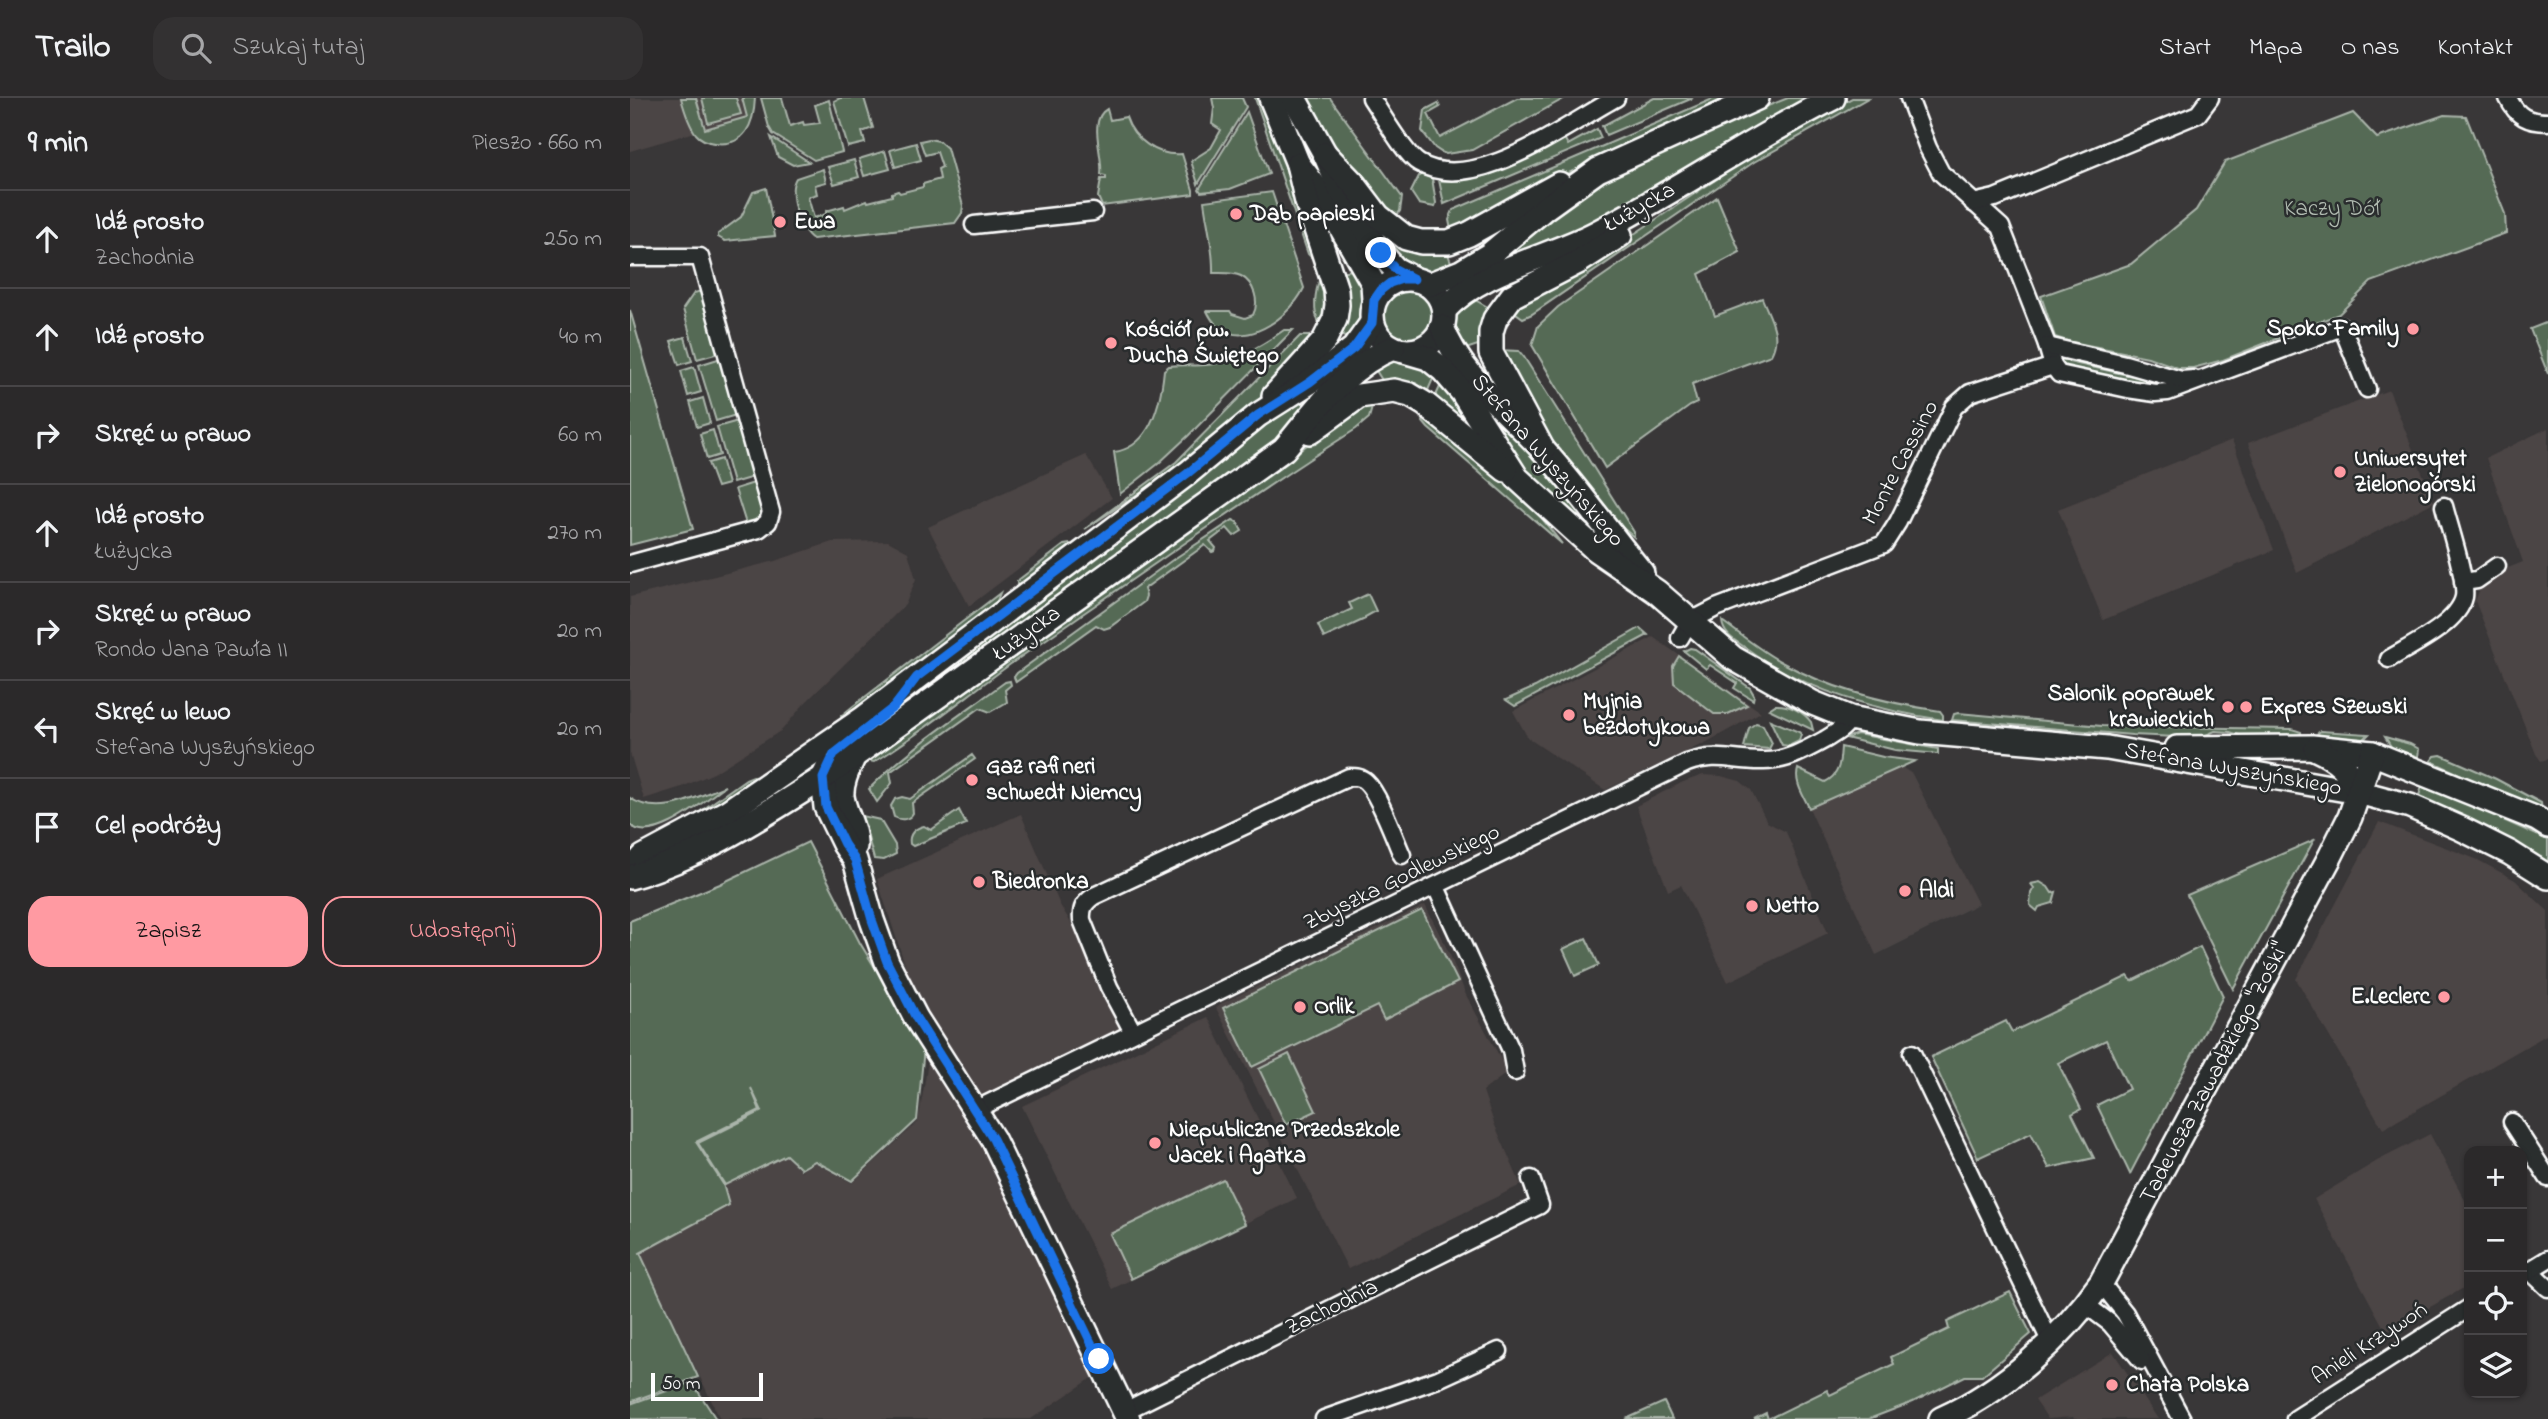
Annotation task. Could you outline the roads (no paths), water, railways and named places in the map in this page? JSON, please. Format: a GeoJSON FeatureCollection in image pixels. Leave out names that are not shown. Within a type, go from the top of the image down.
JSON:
{"type":"FeatureCollection","features":[{"type":"Feature","properties":{"kind":"street"},"geometry":{"type":"LineString","coordinates":[[1258,415],[1324,341],[1335,319],[1336,290],[1307,202],[1298,164],[1272,98]]}},
{"type":"Feature","properties":{"kind":"street"},"geometry":{"type":"LineString","coordinates":[[1294,98],[1325,154],[1340,189],[1382,254],[1395,269],[1421,282],[1439,296],[1443,318],[1431,343],[1413,351],[1399,350],[1384,342],[1373,311],[1373,283],[1324,198],[1298,164]]}},
{"type":"Feature","properties":{"kind":"street"},"geometry":{"type":"LineString","coordinates":[[1371,98],[1417,162],[1433,169],[1451,172],[1476,169],[1499,162],[1616,98]]}},
{"type":"Feature","properties":{"kind":"street"},"geometry":{"type":"LineString","coordinates":[[1325,154],[1353,183],[1378,216],[1406,238],[1435,244],[1469,234],[1551,187],[1598,170],[1757,98]]}},
{"type":"Feature","properties":{"kind":"street","name":"Łużycka"},"geometry":{"type":"LineString","coordinates":[[1443,318],[1454,300],[1492,276],[1570,246],[1833,98]]}},
{"type":"Feature","properties":{"kind":"street"},"geometry":{"type":"LineString","coordinates":[[1909,98],[1928,148],[1941,173],[2001,227],[2053,368],[2064,377],[2155,393],[2168,392],[2342,327],[2367,389]]}},
{"type":"Feature","properties":{"kind":"street"},"geometry":{"type":"LineString","coordinates":[[1973,203],[1995,198],[2198,114],[2210,98]]}},
{"type":"Feature","properties":{"kind":"street"},"geometry":{"type":"LineString","coordinates":[[2508,98],[2513,110],[2521,117],[2532,122],[2548,122]]}},
{"type":"Feature","properties":{"kind":"street"},"geometry":{"type":"LineString","coordinates":[[1373,311],[1381,290],[1390,283],[1402,279],[1421,282],[1461,272],[1489,255],[1545,208],[1598,170]]}},
{"type":"Feature","properties":{"kind":"street"},"geometry":{"type":"LineString","coordinates":[[1543,450],[1491,353],[1490,332],[1494,318],[1512,296],[1578,262],[1624,233],[1654,201]]}},
{"type":"Feature","properties":{"kind":"street"},"geometry":{"type":"LineString","coordinates":[[974,225],[1093,212]]}},
{"type":"Feature","properties":{"kind":"street"},"geometry":{"type":"LineString","coordinates":[[630,257],[700,257],[771,512],[768,522],[760,529],[630,564]]}},
{"type":"Feature","properties":{"kind":"street","name":"Łużycka"},"geometry":{"type":"LineString","coordinates":[[630,874],[643,857],[727,812],[917,677],[1188,473],[1258,415],[1310,382],[1354,348],[1373,311]]}},
{"type":"Feature","properties":{"kind":"street","name":"Stefana Wyszyńskiego"},"geometry":{"type":"LineString","coordinates":[[1443,318],[1454,354],[1507,415],[1543,450],[1685,630],[1813,703],[1850,718],[1920,732],[2107,748],[2358,792],[2410,806],[2462,829],[2510,853],[2548,877]]}},
{"type":"Feature","properties":{"kind":"street"},"geometry":{"type":"LineString","coordinates":[[2047,346],[2181,380],[2207,378]]}},
{"type":"Feature","properties":{"kind":"street","name":"Łużycka"},"geometry":{"type":"LineString","coordinates":[[630,874],[662,868],[718,842],[788,802],[853,758],[1284,449],[1333,391],[1367,361],[1399,350]]}},
{"type":"Feature","properties":{"kind":"street","name":"Stefana Wyszyńskiego"},"geometry":{"type":"LineString","coordinates":[[1399,350],[1429,358],[1443,370],[1462,392],[1517,478],[1541,503],[1596,550],[1657,592]]}},
{"type":"Feature","properties":{"kind":"street","name":"Monte Cassino"},"geometry":{"type":"LineString","coordinates":[[1685,630],[1716,608],[1884,544],[1898,522],[1954,407],[1970,393],[2053,368]]}},
{"type":"Feature","properties":{"kind":"street"},"geometry":{"type":"LineString","coordinates":[[1284,449],[1359,396],[1394,391],[1410,395],[1425,404],[1517,478]]}},
{"type":"Feature","properties":{"kind":"street"},"geometry":{"type":"LineString","coordinates":[[2389,659],[2436,631],[2464,597],[2463,582],[2444,506]]}},
{"type":"Feature","properties":{"kind":"street"},"geometry":{"type":"LineString","coordinates":[[2463,582],[2477,580],[2497,566]]}},
{"type":"Feature","properties":{"kind":"street"},"geometry":{"type":"LineString","coordinates":[[776,779],[803,774],[823,778],[834,754],[894,707],[917,677]]}},
{"type":"Feature","properties":{"kind":"street","name":"Zbyszka Godlewskiego"},"geometry":{"type":"LineString","coordinates":[[975,1110],[1687,763],[1715,756],[1762,761],[1781,759],[1799,754],[1827,738],[1848,725],[1850,718]]}},
{"type":"Feature","properties":{"kind":"street","name":"Stefana Wyszyńskiego"},"geometry":{"type":"LineString","coordinates":[[2107,748],[2312,747],[2372,753],[2548,826]]}},
{"type":"Feature","properties":{"kind":"street","name":"Stefana Wyszyńskiego"},"geometry":{"type":"LineString","coordinates":[[2312,747],[2336,759],[2345,767],[2358,792]]}},
{"type":"Feature","properties":{"kind":"street","name":"Tadeusza Zawadzkiego \"Zośki\""},"geometry":{"type":"LineString","coordinates":[[1941,1419],[1971,1406],[2035,1357],[2086,1305],[2101,1283],[2309,898],[2350,817],[2372,753]]}},
{"type":"Feature","properties":{"kind":"street"},"geometry":{"type":"LineString","coordinates":[[788,802],[834,802],[853,758]]}},
{"type":"Feature","properties":{"kind":"street","name":"Stefana Wyszyńskiego"},"geometry":{"type":"LineString","coordinates":[[2358,792],[2396,771],[2416,769]]}},
{"type":"Feature","properties":{"kind":"street"},"geometry":{"type":"LineString","coordinates":[[1133,1032],[1109,988],[1082,920],[1081,910],[1094,896],[1349,777],[1365,781],[1373,791],[1402,855]]}},
{"type":"Feature","properties":{"kind":"street","name":"Zachodnia"},"geometry":{"type":"LineString","coordinates":[[823,778],[856,838],[855,860],[887,962],[916,1018],[993,1139],[1126,1415],[1540,1205],[1531,1179]]}},
{"type":"Feature","properties":{"kind":"street"},"geometry":{"type":"LineString","coordinates":[[1436,887],[1511,1050],[1515,1072]]}},
{"type":"Feature","properties":{"kind":"street"},"geometry":{"type":"LineString","coordinates":[[1912,1053],[2050,1341]]}},
{"type":"Feature","properties":{"kind":"street"},"geometry":{"type":"LineString","coordinates":[[2512,1122],[2548,1178]]}},
{"type":"Feature","properties":{"kind":"street"},"geometry":{"type":"LineString","coordinates":[[2527,1271],[2548,1259]]}},
{"type":"Feature","properties":{"kind":"street"},"geometry":{"type":"LineString","coordinates":[[2527,1273],[2548,1288]]}},
{"type":"Feature","properties":{"kind":"street"},"geometry":{"type":"LineString","coordinates":[[2101,1283],[2125,1313],[2182,1419]]}},
{"type":"Feature","properties":{"kind":"street"},"geometry":{"type":"LineString","coordinates":[[2086,1305],[2110,1323],[2165,1390]]}},
{"type":"Feature","properties":{"kind":"street","name":"Anieli Krzywoń"},"geometry":{"type":"LineString","coordinates":[[2295,1419],[2464,1311]]}},
{"type":"Feature","properties":{"kind":"street"},"geometry":{"type":"LineString","coordinates":[[1324,1419],[1438,1379],[1499,1351]]}},
{"type":"Feature","properties":{"kind":"place","name":"Dąb papieski"},"geometry":{"type":"Point","coordinates":[1236,214]}},
{"type":"Feature","properties":{"kind":"place","name":"Ewa"},"geometry":{"type":"Point","coordinates":[780,222]}},
{"type":"Feature","properties":{"kind":"place","name":"Spoko Family"},"geometry":{"type":"Point","coordinates":[2413,329]}},
{"type":"Feature","properties":{"kind":"place","name":"Kościół pw. Ducha Świętego"},"geometry":{"type":"Point","coordinates":[1111,343]}},
{"type":"Feature","properties":{"kind":"place","name":"Uniwersytet Zielonogórski"},"geometry":{"type":"Point","coordinates":[2340,472]}},
{"type":"Feature","properties":{"kind":"place","name":"Salonik poprawek krawieckich"},"geometry":{"type":"Point","coordinates":[2228,707]}},
{"type":"Feature","properties":{"kind":"place","name":"Expres Szewski"},"geometry":{"type":"Point","coordinates":[2246,707]}},
{"type":"Feature","properties":{"kind":"place","name":"Myjnia bezdotykowa"},"geometry":{"type":"Point","coordinates":[1569,715]}},
{"type":"Feature","properties":{"kind":"place","name":"Gaz rafineri schwedt Niemcy"},"geometry":{"type":"Point","coordinates":[972,780]}},
{"type":"Feature","properties":{"kind":"place","name":"Biedronka"},"geometry":{"type":"Point","coordinates":[979,882]}},
{"type":"Feature","properties":{"kind":"place","name":"Aldi"},"geometry":{"type":"Point","coordinates":[1905,891]}},
{"type":"Feature","properties":{"kind":"place","name":"Netto"},"geometry":{"type":"Point","coordinates":[1752,906]}},
{"type":"Feature","properties":{"kind":"place","name":"E.Leclerc"},"geometry":{"type":"Point","coordinates":[2444,997]}},
{"type":"Feature","properties":{"kind":"place","name":"Orlik"},"geometry":{"type":"Point","coordinates":[1300,1007]}},
{"type":"Feature","properties":{"kind":"place","name":"Niepubliczne Przedszkole Jacek i Agatka"},"geometry":{"type":"Point","coordinates":[1155,1143]}},
{"type":"Feature","properties":{"kind":"place","name":"Chata Polska"},"geometry":{"type":"Point","coordinates":[2112,1385]}},
{"type":"Feature","properties":{"kind":"park label","name":"Kaczy Dół"},"geometry":{"type":"Point","coordinates":[2332,209]}}]}
